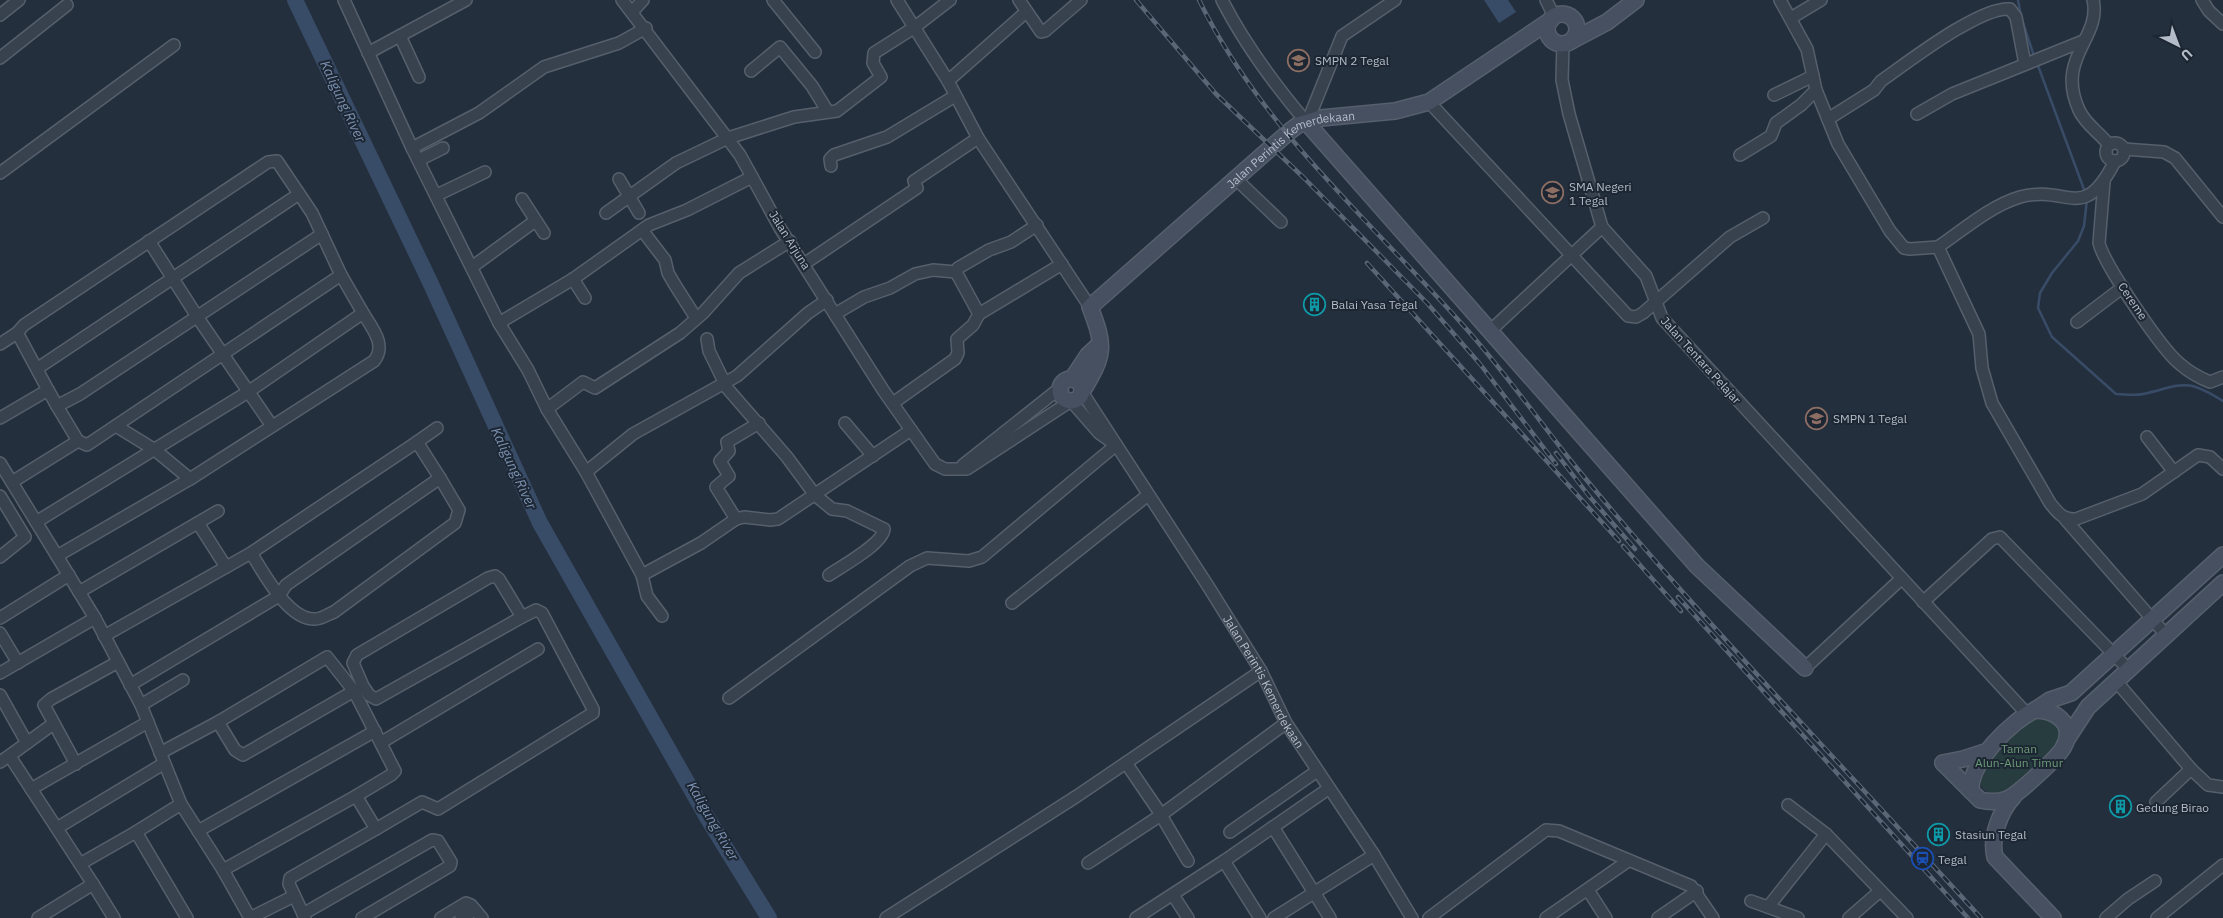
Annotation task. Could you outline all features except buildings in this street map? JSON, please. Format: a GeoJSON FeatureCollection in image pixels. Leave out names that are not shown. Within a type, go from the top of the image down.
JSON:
{"type":"FeatureCollection","features":[{"type":"Feature","properties":{"kind":"street"},"geometry":{"type":"LineString","coordinates":[[0,16],[19,0]]}},
{"type":"Feature","properties":{"kind":"street"},"geometry":{"type":"LineString","coordinates":[[344,0],[412,148],[499,323],[528,370],[547,409],[586,472],[642,575],[647,596],[662,616]]}},
{"type":"Feature","properties":{"kind":"street"},"geometry":{"type":"LineString","coordinates":[[368,53],[466,0]]}},
{"type":"Feature","properties":{"kind":"street","name":"Jalan Arjuna"},"geometry":{"type":"LineString","coordinates":[[622,0],[646,28],[680,78],[728,138],[780,228],[911,430],[936,464],[946,469],[960,468]]}},
{"type":"Feature","properties":{"kind":"street"},"geometry":{"type":"LineString","coordinates":[[632,12],[643,0]]}},
{"type":"Feature","properties":{"kind":"street"},"geometry":{"type":"LineString","coordinates":[[773,0],[814,52]]}},
{"type":"Feature","properties":{"kind":"street"},"geometry":{"type":"LineString","coordinates":[[898,0],[948,81],[978,138],[1090,307],[1099,326],[1101,356],[1098,366],[1076,397],[967,468],[960,468]]}},
{"type":"Feature","properties":{"kind":"street"},"geometry":{"type":"LineString","coordinates":[[606,213],[676,163],[728,138],[794,117],[837,111],[848,105],[881,78],[873,63],[874,52],[915,27],[950,0]]}},
{"type":"Feature","properties":{"kind":"street"},"geometry":{"type":"LineString","coordinates":[[1019,0],[1041,32],[1081,0]]}},
{"type":"Feature","properties":{"kind":"street"},"geometry":{"type":"LineString","coordinates":[[1222,0],[1234,24],[1267,74],[1325,146],[1491,330],[1697,566],[1805,668],[1901,578]]}},
{"type":"Feature","properties":{"kind":"street"},"geometry":{"type":"LineString","coordinates":[[1307,123],[1342,36],[1395,0]]}},
{"type":"Feature","properties":{"kind":"street"},"geometry":{"type":"LineString","coordinates":[[1546,0],[1552,18],[1548,34],[1564,43]]}},
{"type":"Feature","properties":{"kind":"street"},"geometry":{"type":"LineString","coordinates":[[1516,41],[1541,37],[1564,43],[1607,22],[1636,0]]}},
{"type":"Feature","properties":{"kind":"street"},"geometry":{"type":"LineString","coordinates":[[1780,0],[1807,49],[1816,90],[1848,163],[1899,244],[1910,249],[1938,247],[2004,203],[2020,197],[2040,194],[2065,199],[2091,194],[2104,182],[2115,161],[2121,158],[2124,149]]}},
{"type":"Feature","properties":{"kind":"street"},"geometry":{"type":"LineString","coordinates":[[1791,18],[1822,0]]}},
{"type":"Feature","properties":{"kind":"street"},"geometry":{"type":"LineString","coordinates":[[2093,0],[2096,11],[2094,22],[2075,59],[2072,74],[2079,111],[2110,145]]}},
{"type":"Feature","properties":{"kind":"street"},"geometry":{"type":"LineString","coordinates":[[2202,0],[2209,11],[2223,24]]}},
{"type":"Feature","properties":{"kind":"street"},"geometry":{"type":"LineString","coordinates":[[0,58],[67,5]]}},
{"type":"Feature","properties":{"kind":"street"},"geometry":{"type":"LineString","coordinates":[[1828,119],[1874,90],[1881,80],[1968,23],[2002,8],[2010,9],[2016,17],[2029,63]]}},
{"type":"Feature","properties":{"kind":"street"},"geometry":{"type":"LineString","coordinates":[[948,81],[1026,12]]}},
{"type":"Feature","properties":{"kind":"street"},"geometry":{"type":"LineString","coordinates":[[1552,18],[1564,14],[1588,22],[1607,22]]}},
{"type":"Feature","properties":{"kind":"street","name":"Jalan Perintis Kemerdekaan"},"geometry":{"type":"LineString","coordinates":[[1090,307],[1290,131],[1321,118],[1395,111],[1429,102],[1552,18]]}},
{"type":"Feature","properties":{"kind":"street"},"geometry":{"type":"LineString","coordinates":[[1564,43],[1575,37],[1577,27],[1572,18]]}},
{"type":"Feature","properties":{"kind":"street"},"geometry":{"type":"LineString","coordinates":[[412,148],[479,113],[544,66],[618,43],[646,28]]}},
{"type":"Feature","properties":{"kind":"street"},"geometry":{"type":"LineString","coordinates":[[400,36],[418,77]]}},
{"type":"Feature","properties":{"kind":"street"},"geometry":{"type":"LineString","coordinates":[[1917,114],[1952,94],[2083,41]]}},
{"type":"Feature","properties":{"kind":"street","name":"Jalan Tentara Pelajar"},"geometry":{"type":"LineString","coordinates":[[1564,43],[1562,80],[1569,114],[1602,227],[1646,276],[1662,318],[1923,602],[2031,712]]}},
{"type":"Feature","properties":{"kind":"street"},"geometry":{"type":"LineString","coordinates":[[0,174],[174,45]]}},
{"type":"Feature","properties":{"kind":"street"},"geometry":{"type":"LineString","coordinates":[[751,72],[780,47],[812,86],[828,112]]}},
{"type":"Feature","properties":{"kind":"street"},"geometry":{"type":"LineString","coordinates":[[1774,95],[1813,76]]}},
{"type":"Feature","properties":{"kind":"street"},"geometry":{"type":"LineString","coordinates":[[1740,155],[1771,136],[1776,123],[1801,105],[1816,90]]}},
{"type":"Feature","properties":{"kind":"street"},"geometry":{"type":"LineString","coordinates":[[830,166],[830,159],[834,155],[887,137],[955,96]]}},
{"type":"Feature","properties":{"kind":"street"},"geometry":{"type":"LineString","coordinates":[[1429,102],[1628,316],[1636,317],[1655,303],[1730,237],[1763,218]]}},
{"type":"Feature","properties":{"kind":"street"},"geometry":{"type":"LineString","coordinates":[[804,264],[917,188],[914,181],[978,138]]}},
{"type":"Feature","properties":{"kind":"street"},"geometry":{"type":"LineString","coordinates":[[2110,145],[2120,144],[2124,149],[2164,152],[2175,158],[2223,217]]}},
{"type":"Feature","properties":{"kind":"street"},"geometry":{"type":"LineString","coordinates":[[2110,145],[2107,155],[2115,161]]}},
{"type":"Feature","properties":{"kind":"street"},"geometry":{"type":"LineString","coordinates":[[418,160],[444,148]]}},
{"type":"Feature","properties":{"kind":"street"},"geometry":{"type":"LineString","coordinates":[[0,344],[18,333],[24,325],[271,161],[277,161],[312,213],[340,275],[364,313],[380,344],[379,355],[374,361],[190,479],[57,556]]}},
{"type":"Feature","properties":{"kind":"street"},"geometry":{"type":"LineString","coordinates":[[437,196],[485,172]]}},
{"type":"Feature","properties":{"kind":"street"},"geometry":{"type":"LineString","coordinates":[[499,323],[573,279],[656,220],[686,210],[752,177]]}},
{"type":"Feature","properties":{"kind":"street"},"geometry":{"type":"LineString","coordinates":[[619,178],[639,213]]}},
{"type":"Feature","properties":{"kind":"street"},"geometry":{"type":"LineString","coordinates":[[1236,179],[1281,222]]}},
{"type":"Feature","properties":{"kind":"street","name":"Cereme"},"geometry":{"type":"LineString","coordinates":[[2104,182],[2099,243],[2101,250],[2123,287],[2165,348],[2180,364],[2210,382],[2223,377]]}},
{"type":"Feature","properties":{"kind":"street"},"geometry":{"type":"LineString","coordinates":[[38,368],[299,194]]}},
{"type":"Feature","properties":{"kind":"street"},"geometry":{"type":"LineString","coordinates":[[522,199],[544,233]]}},
{"type":"Feature","properties":{"kind":"street"},"geometry":{"type":"LineString","coordinates":[[472,267],[535,221]]}},
{"type":"Feature","properties":{"kind":"street"},"geometry":{"type":"LineString","coordinates":[[956,272],[963,264],[1010,242],[1037,225]]}},
{"type":"Feature","properties":{"kind":"street"},"geometry":{"type":"LineString","coordinates":[[1491,330],[1570,254],[1602,227]]}},
{"type":"Feature","properties":{"kind":"street"},"geometry":{"type":"LineString","coordinates":[[642,230],[666,260],[668,273],[696,318]]}},
{"type":"Feature","properties":{"kind":"street"},"geometry":{"type":"LineString","coordinates":[[57,406],[95,386],[322,234]]}},
{"type":"Feature","properties":{"kind":"street"},"geometry":{"type":"LineString","coordinates":[[149,241],[198,318],[272,426]]}},
{"type":"Feature","properties":{"kind":"street"},"geometry":{"type":"LineString","coordinates":[[547,409],[583,382],[595,388],[680,333],[738,273],[790,241]]}},
{"type":"Feature","properties":{"kind":"street"},"geometry":{"type":"LineString","coordinates":[[1938,247],[1979,334],[1982,368],[1992,403],[2050,503],[2166,635]]}},
{"type":"Feature","properties":{"kind":"street"},"geometry":{"type":"LineString","coordinates":[[893,403],[955,359],[958,354],[957,340],[973,325],[979,314],[1062,264]]}},
{"type":"Feature","properties":{"kind":"street"},"geometry":{"type":"LineString","coordinates":[[835,314],[864,297],[890,288],[915,274],[933,270],[956,272]]}},
{"type":"Feature","properties":{"kind":"street"},"geometry":{"type":"LineString","coordinates":[[956,272],[979,314]]}},
{"type":"Feature","properties":{"kind":"street"},"geometry":{"type":"LineString","coordinates":[[18,333],[78,441],[88,445],[340,275]]}},
{"type":"Feature","properties":{"kind":"street"},"geometry":{"type":"LineString","coordinates":[[573,279],[586,298]]}},
{"type":"Feature","properties":{"kind":"street"},"geometry":{"type":"LineString","coordinates":[[2077,322],[2123,287]]}},
{"type":"Feature","properties":{"kind":"street"},"geometry":{"type":"LineString","coordinates":[[586,472],[633,434],[737,376],[808,313],[827,300]]}},
{"type":"Feature","properties":{"kind":"street"},"geometry":{"type":"LineString","coordinates":[[36,522],[248,392],[364,313]]}},
{"type":"Feature","properties":{"kind":"street"},"geometry":{"type":"LineString","coordinates":[[707,339],[709,351],[725,383],[787,457],[815,495],[832,509],[847,511],[884,529],[880,538],[868,549],[830,575]]}},
{"type":"Feature","properties":{"kind":"street"},"geometry":{"type":"LineString","coordinates":[[960,468],[964,462],[1066,383],[1088,355],[1100,344]]}},
{"type":"Feature","properties":{"kind":"street","name":"Jalan Perintis Kemerdekaan"},"geometry":{"type":"LineString","coordinates":[[1066,383],[1079,382],[1076,397],[1116,445],[1208,586],[1261,671],[1286,724],[1374,855],[1411,917]]}},
{"type":"Feature","properties":{"kind":"street"},"geometry":{"type":"LineString","coordinates":[[0,418],[48,390]]}},
{"type":"Feature","properties":{"kind":"street"},"geometry":{"type":"LineString","coordinates":[[736,519],[716,487],[729,476],[720,460],[729,453],[726,443],[728,440],[759,423]]}},
{"type":"Feature","properties":{"kind":"street"},"geometry":{"type":"LineString","coordinates":[[846,423],[873,456]]}},
{"type":"Feature","properties":{"kind":"street"},"geometry":{"type":"LineString","coordinates":[[116,426],[155,450],[190,479]]}},
{"type":"Feature","properties":{"kind":"street"},"geometry":{"type":"LineString","coordinates":[[104,636],[251,553],[437,428]]}},
{"type":"Feature","properties":{"kind":"street"},"geometry":{"type":"LineString","coordinates":[[642,575],[701,543],[736,519],[744,516],[770,520],[778,519],[911,430]]}},
{"type":"Feature","properties":{"kind":"street"},"geometry":{"type":"LineString","coordinates":[[2147,437],[2174,472]]}},
{"type":"Feature","properties":{"kind":"street"},"geometry":{"type":"LineString","coordinates":[[12,482],[78,441]]}},
{"type":"Feature","properties":{"kind":"street"},"geometry":{"type":"LineString","coordinates":[[251,553],[279,596],[301,615],[309,619],[318,619],[334,612],[458,519],[459,510],[416,442]]}},
{"type":"Feature","properties":{"kind":"street"},"geometry":{"type":"LineString","coordinates":[[729,698],[910,566],[927,558],[969,561],[982,557],[1116,445]]}},
{"type":"Feature","properties":{"kind":"street"},"geometry":{"type":"LineString","coordinates":[[2065,519],[2076,519],[2090,515],[2142,494],[2174,472],[2190,458],[2204,455],[2210,457],[2223,469]]}},
{"type":"Feature","properties":{"kind":"street"},"geometry":{"type":"LineString","coordinates":[[0,463],[95,618],[141,705],[181,804],[223,870],[250,918],[294,896]]}},
{"type":"Feature","properties":{"kind":"street"},"geometry":{"type":"LineString","coordinates":[[130,685],[279,596],[286,585],[440,478]]}},
{"type":"Feature","properties":{"kind":"street"},"geometry":{"type":"LineString","coordinates":[[0,495],[25,537],[0,557]]}},
{"type":"Feature","properties":{"kind":"street"},"geometry":{"type":"LineString","coordinates":[[1012,603],[1148,495]]}},
{"type":"Feature","properties":{"kind":"street"},"geometry":{"type":"LineString","coordinates":[[79,592],[218,511]]}},
{"type":"Feature","properties":{"kind":"street"},"geometry":{"type":"LineString","coordinates":[[198,523],[226,567]]}},
{"type":"Feature","properties":{"kind":"street"},"geometry":{"type":"LineString","coordinates":[[1923,602],[1992,539],[2000,537],[2128,669]]}},
{"type":"Feature","properties":{"kind":"street"},"geometry":{"type":"LineString","coordinates":[[1976,796],[1974,772],[1988,751],[2031,712],[2050,700],[2071,694],[2223,555]]}},
{"type":"Feature","properties":{"kind":"street"},"geometry":{"type":"LineString","coordinates":[[0,618],[69,576]]}},
{"type":"Feature","properties":{"kind":"street"},"geometry":{"type":"LineString","coordinates":[[223,870],[356,796],[395,771],[375,731],[358,688],[353,663],[357,655],[488,578],[495,576],[499,579],[522,617]]}},
{"type":"Feature","properties":{"kind":"street"},"geometry":{"type":"LineString","coordinates":[[2053,918],[1998,863],[1993,848],[2004,808],[2016,794],[2059,754],[2088,707],[2223,583]]}},
{"type":"Feature","properties":{"kind":"street"},"geometry":{"type":"LineString","coordinates":[[57,828],[218,722],[324,657],[331,659],[358,688],[376,699],[534,610],[538,610],[542,613],[593,709],[593,713],[438,809],[422,802],[290,878],[289,884],[304,916],[432,840],[438,841],[451,862],[450,866],[362,918]]}},
{"type":"Feature","properties":{"kind":"street"},"geometry":{"type":"LineString","coordinates":[[0,674],[95,618]]}},
{"type":"Feature","properties":{"kind":"street"},"geometry":{"type":"LineString","coordinates":[[0,633],[18,663]]}},
{"type":"Feature","properties":{"kind":"street"},"geometry":{"type":"LineString","coordinates":[[382,742],[538,649]]}},
{"type":"Feature","properties":{"kind":"street"},"geometry":{"type":"LineString","coordinates":[[76,764],[44,708],[47,702],[118,662]]}},
{"type":"Feature","properties":{"kind":"street"},"geometry":{"type":"LineString","coordinates":[[886,918],[1126,763],[1261,671]]}},
{"type":"Feature","properties":{"kind":"street"},"geometry":{"type":"LineString","coordinates":[[141,705],[183,680]]}},
{"type":"Feature","properties":{"kind":"street"},"geometry":{"type":"LineString","coordinates":[[2116,681],[2190,769],[2208,785],[2223,787]]}},
{"type":"Feature","properties":{"kind":"street"},"geometry":{"type":"LineString","coordinates":[[218,722],[235,750],[243,755],[358,688]]}},
{"type":"Feature","properties":{"kind":"street"},"geometry":{"type":"LineString","coordinates":[[0,695],[27,743]]}},
{"type":"Feature","properties":{"kind":"street"},"geometry":{"type":"LineString","coordinates":[[2031,712],[2046,710],[2060,717],[2067,731],[2067,740]]}},
{"type":"Feature","properties":{"kind":"street"},"geometry":{"type":"LineString","coordinates":[[32,790],[148,722]]}},
{"type":"Feature","properties":{"kind":"street"},"geometry":{"type":"LineString","coordinates":[[53,724],[5,759],[32,790],[114,918]]}},
{"type":"Feature","properties":{"kind":"street"},"geometry":{"type":"LineString","coordinates":[[1088,863],[1161,816],[1286,724]]}},
{"type":"Feature","properties":{"kind":"street"},"geometry":{"type":"LineString","coordinates":[[198,831],[375,731]]}},
{"type":"Feature","properties":{"kind":"street"},"geometry":{"type":"LineString","coordinates":[[1988,751],[1964,759],[1943,763],[1976,796],[1998,826]]}},
{"type":"Feature","properties":{"kind":"street"},"geometry":{"type":"LineString","coordinates":[[1126,763],[1188,861]]}},
{"type":"Feature","properties":{"kind":"street"},"geometry":{"type":"LineString","coordinates":[[2156,802],[2190,769]]}},
{"type":"Feature","properties":{"kind":"street"},"geometry":{"type":"LineString","coordinates":[[1230,832],[1317,771]]}},
{"type":"Feature","properties":{"kind":"street"},"geometry":{"type":"LineString","coordinates":[[1136,918],[1224,861],[1328,789]]}},
{"type":"Feature","properties":{"kind":"street"},"geometry":{"type":"LineString","coordinates":[[1976,796],[2001,800],[2016,794]]}},
{"type":"Feature","properties":{"kind":"street"},"geometry":{"type":"LineString","coordinates":[[356,796],[376,829]]}},
{"type":"Feature","properties":{"kind":"street"},"geometry":{"type":"LineString","coordinates":[[80,864],[181,804]]}},
{"type":"Feature","properties":{"kind":"street"},"geometry":{"type":"LineString","coordinates":[[1788,805],[1826,834],[1907,918]]}},
{"type":"Feature","properties":{"kind":"street"},"geometry":{"type":"LineString","coordinates":[[1273,827],[1330,918]]}},
{"type":"Feature","properties":{"kind":"street"},"geometry":{"type":"LineString","coordinates":[[1429,918],[1546,830],[1559,831],[1628,861],[1679,880],[1697,891],[1713,918]]}},
{"type":"Feature","properties":{"kind":"street"},"geometry":{"type":"LineString","coordinates":[[136,832],[187,918]]}},
{"type":"Feature","properties":{"kind":"street"},"geometry":{"type":"LineString","coordinates":[[1768,907],[1826,834]]}},
{"type":"Feature","properties":{"kind":"street"},"geometry":{"type":"LineString","coordinates":[[1274,918],[1374,855]]}},
{"type":"Feature","properties":{"kind":"street"},"geometry":{"type":"LineString","coordinates":[[1224,861],[1260,918]]}},
{"type":"Feature","properties":{"kind":"street"},"geometry":{"type":"LineString","coordinates":[[1546,918],[1628,861]]}},
{"type":"Feature","properties":{"kind":"street"},"geometry":{"type":"LineString","coordinates":[[2157,918],[2223,865]]}},
{"type":"Feature","properties":{"kind":"street"},"geometry":{"type":"LineString","coordinates":[[2106,918],[2128,898],[2155,881]]}},
{"type":"Feature","properties":{"kind":"street"},"geometry":{"type":"LineString","coordinates":[[38,918],[93,884]]}},
{"type":"Feature","properties":{"kind":"street"},"geometry":{"type":"LineString","coordinates":[[1588,890],[1606,918]]}},
{"type":"Feature","properties":{"kind":"street"},"geometry":{"type":"LineString","coordinates":[[1658,918],[1697,891]]}},
{"type":"Feature","properties":{"kind":"street"},"geometry":{"type":"LineString","coordinates":[[1849,918],[1880,891]]}},
{"type":"Feature","properties":{"kind":"street"},"geometry":{"type":"LineString","coordinates":[[1173,894],[1188,918]]}},
{"type":"Feature","properties":{"kind":"street"},"geometry":{"type":"LineString","coordinates":[[1751,901],[1798,918]]}},
{"type":"Feature","properties":{"kind":"street"},"geometry":{"type":"LineString","coordinates":[[441,918],[466,903],[478,914]]}},
{"type":"Feature","properties":{"kind":"street"},"geometry":{"type":"LineString","coordinates":[[461,918],[478,914]]}},
{"type":"Feature","properties":{"kind":"green space","name":"Taman Alun-Alun Timur"},"geometry":{"type":"Polygon","coordinates":[[[2048,715],[2062,731],[2056,747],[2005,793],[1993,795],[1983,789],[1978,778],[1985,762],[2031,719],[2048,715]]]}},
{"type":"Feature","properties":{"kind":"water"},"geometry":{"type":"Polygon","coordinates":[[[1484,0],[1508,0],[1516,12],[1499,23],[1484,0]]]}},
{"type":"Feature","properties":{"kind":"waterway","name":"Kaligung River"},"geometry":{"type":"LineString","coordinates":[[295,0],[430,282],[540,523],[708,819],[769,918]]}},
{"type":"Feature","properties":{"kind":"waterway"},"geometry":{"type":"LineString","coordinates":[[2018,0],[2021,16]]}},
{"type":"Feature","properties":{"kind":"waterway"},"geometry":{"type":"LineString","coordinates":[[2023,23],[2034,56]]}},
{"type":"Feature","properties":{"kind":"waterway"},"geometry":{"type":"LineString","coordinates":[[2037,63],[2085,192]]}},
{"type":"Feature","properties":{"kind":"waterway"},"geometry":{"type":"LineString","coordinates":[[2087,199],[2084,226],[2078,241],[2052,273],[2040,293],[2038,308],[2052,337],[2116,394],[2140,395],[2184,385],[2210,393],[2223,401]]}},
{"type":"Feature","properties":{"kind":"railway"},"geometry":{"type":"LineString","coordinates":[[1136,0],[1216,94],[1304,178],[1427,303],[1480,364],[1556,464]]}},
{"type":"Feature","properties":{"kind":"railway"},"geometry":{"type":"LineString","coordinates":[[1199,0],[1225,47],[1255,92],[1288,134],[1359,215],[1470,333],[1587,480],[1698,609],[1981,918]]}},
{"type":"Feature","properties":{"kind":"railway"},"geometry":{"type":"LineString","coordinates":[[1367,263],[1619,541]]}},
{"type":"Feature","properties":{"kind":"railway"},"geometry":{"type":"LineString","coordinates":[[1556,453],[1589,496],[1635,549]]}},
{"type":"Feature","properties":{"kind":"railway"},"geometry":{"type":"LineString","coordinates":[[1623,546],[1681,611]]}},
{"type":"Feature","properties":{"kind":"railway"},"geometry":{"type":"LineString","coordinates":[[1678,597],[1968,918]]}},
{"type":"Feature","properties":{"kind":"place","name":"SMPN 2 Tegal"},"geometry":{"type":"Point","coordinates":[1299,60]}},
{"type":"Feature","properties":{"kind":"place","name":"SMA Negeri 1 Tegal"},"geometry":{"type":"Point","coordinates":[1553,193]}},
{"type":"Feature","properties":{"kind":"place","name":"Balai Yasa Tegal"},"geometry":{"type":"Point","coordinates":[1315,304]}},
{"type":"Feature","properties":{"kind":"place","name":"SMPN 1 Tegal"},"geometry":{"type":"Point","coordinates":[1817,418]}},
{"type":"Feature","properties":{"kind":"place","name":"Gedung Birao"},"geometry":{"type":"Point","coordinates":[2120,807]}},
{"type":"Feature","properties":{"kind":"place","name":"Stasiun Tegal"},"geometry":{"type":"Point","coordinates":[1939,834]}},
{"type":"Feature","properties":{"kind":"place","name":"Tegal"},"geometry":{"type":"Point","coordinates":[1922,859]}}]}
